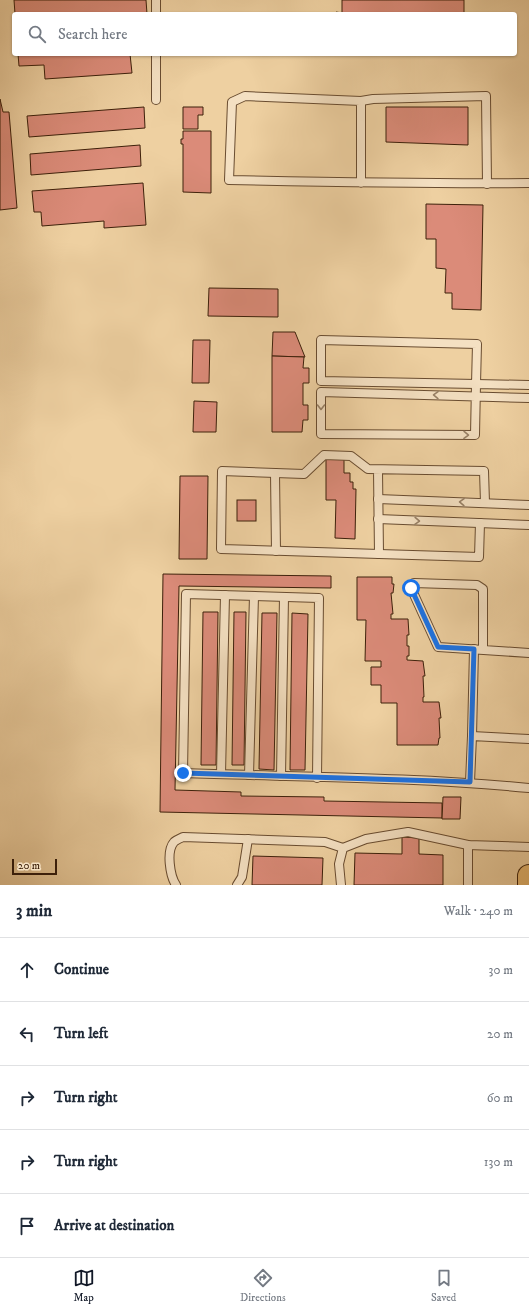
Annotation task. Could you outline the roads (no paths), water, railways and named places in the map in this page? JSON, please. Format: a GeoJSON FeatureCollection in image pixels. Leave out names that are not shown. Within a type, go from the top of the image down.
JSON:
{"type":"FeatureCollection","features":[{"type":"Feature","properties":{"kind":"main road"},"geometry":{"type":"LineString","coordinates":[[529,876],[529,885]]}},
{"type":"Feature","properties":{"kind":"lane"},"geometry":{"type":"LineString","coordinates":[[156,0],[156,12]]}},
{"type":"Feature","properties":{"kind":"lane"},"geometry":{"type":"LineString","coordinates":[[156,56],[156,100]]}},
{"type":"Feature","properties":{"kind":"lane"},"geometry":{"type":"LineString","coordinates":[[487,184],[486,96],[373,99],[361,101],[246,96],[232,102],[230,180],[361,183],[487,184],[529,183]]}},
{"type":"Feature","properties":{"kind":"lane"},"geometry":{"type":"LineString","coordinates":[[361,101],[361,183]]}},
{"type":"Feature","properties":{"kind":"lane"},"geometry":{"type":"LineString","coordinates":[[321,340],[477,344],[475,435],[321,434],[321,382],[321,340]]}},
{"type":"Feature","properties":{"kind":"lane"},"geometry":{"type":"LineString","coordinates":[[321,382],[529,385]]}},
{"type":"Feature","properties":{"kind":"lane"},"geometry":{"type":"LineString","coordinates":[[321,392],[529,398]]}},
{"type":"Feature","properties":{"kind":"lane"},"geometry":{"type":"LineString","coordinates":[[480,523],[479,557],[221,549],[222,471],[304,474],[324,455],[351,456],[368,469],[378,470],[484,471],[485,503]]}},
{"type":"Feature","properties":{"kind":"lane"},"geometry":{"type":"LineString","coordinates":[[378,470],[379,554]]}},
{"type":"Feature","properties":{"kind":"lane"},"geometry":{"type":"LineString","coordinates":[[276,473],[276,551]]}},
{"type":"Feature","properties":{"kind":"lane"},"geometry":{"type":"LineString","coordinates":[[378,499],[529,505]]}},
{"type":"Feature","properties":{"kind":"lane"},"geometry":{"type":"LineString","coordinates":[[378,519],[529,525]]}},
{"type":"Feature","properties":{"kind":"lane"},"geometry":{"type":"LineString","coordinates":[[483,650],[484,596],[482,589],[477,585],[414,583],[411,588],[438,647],[474,649],[483,650],[529,653]]}},
{"type":"Feature","properties":{"kind":"lane"},"geometry":{"type":"LineString","coordinates":[[317,778],[319,598],[186,594],[183,773],[317,778],[470,782],[529,788]]}},
{"type":"Feature","properties":{"kind":"lane"},"geometry":{"type":"LineString","coordinates":[[222,774],[225,595]]}},
{"type":"Feature","properties":{"kind":"lane"},"geometry":{"type":"LineString","coordinates":[[249,775],[254,596]]}},
{"type":"Feature","properties":{"kind":"lane"},"geometry":{"type":"LineString","coordinates":[[281,776],[284,597]]}},
{"type":"Feature","properties":{"kind":"lane"},"geometry":{"type":"LineString","coordinates":[[470,782],[474,649]]}},
{"type":"Feature","properties":{"kind":"lane"},"geometry":{"type":"LineString","coordinates":[[472,736],[529,739]]}},
{"type":"Feature","properties":{"kind":"lane"},"geometry":{"type":"LineString","coordinates":[[176,885],[171,876],[170,850],[174,842],[183,837],[325,842],[344,848],[366,839],[408,832],[468,845],[529,847]]}},
{"type":"Feature","properties":{"kind":"lane"},"geometry":{"type":"LineString","coordinates":[[237,885],[242,877],[248,839]]}},
{"type":"Feature","properties":{"kind":"lane"},"geometry":{"type":"LineString","coordinates":[[468,845],[468,885]]}},
{"type":"Feature","properties":{"kind":"lane"},"geometry":{"type":"LineString","coordinates":[[341,885],[339,864],[344,848]]}}]}
